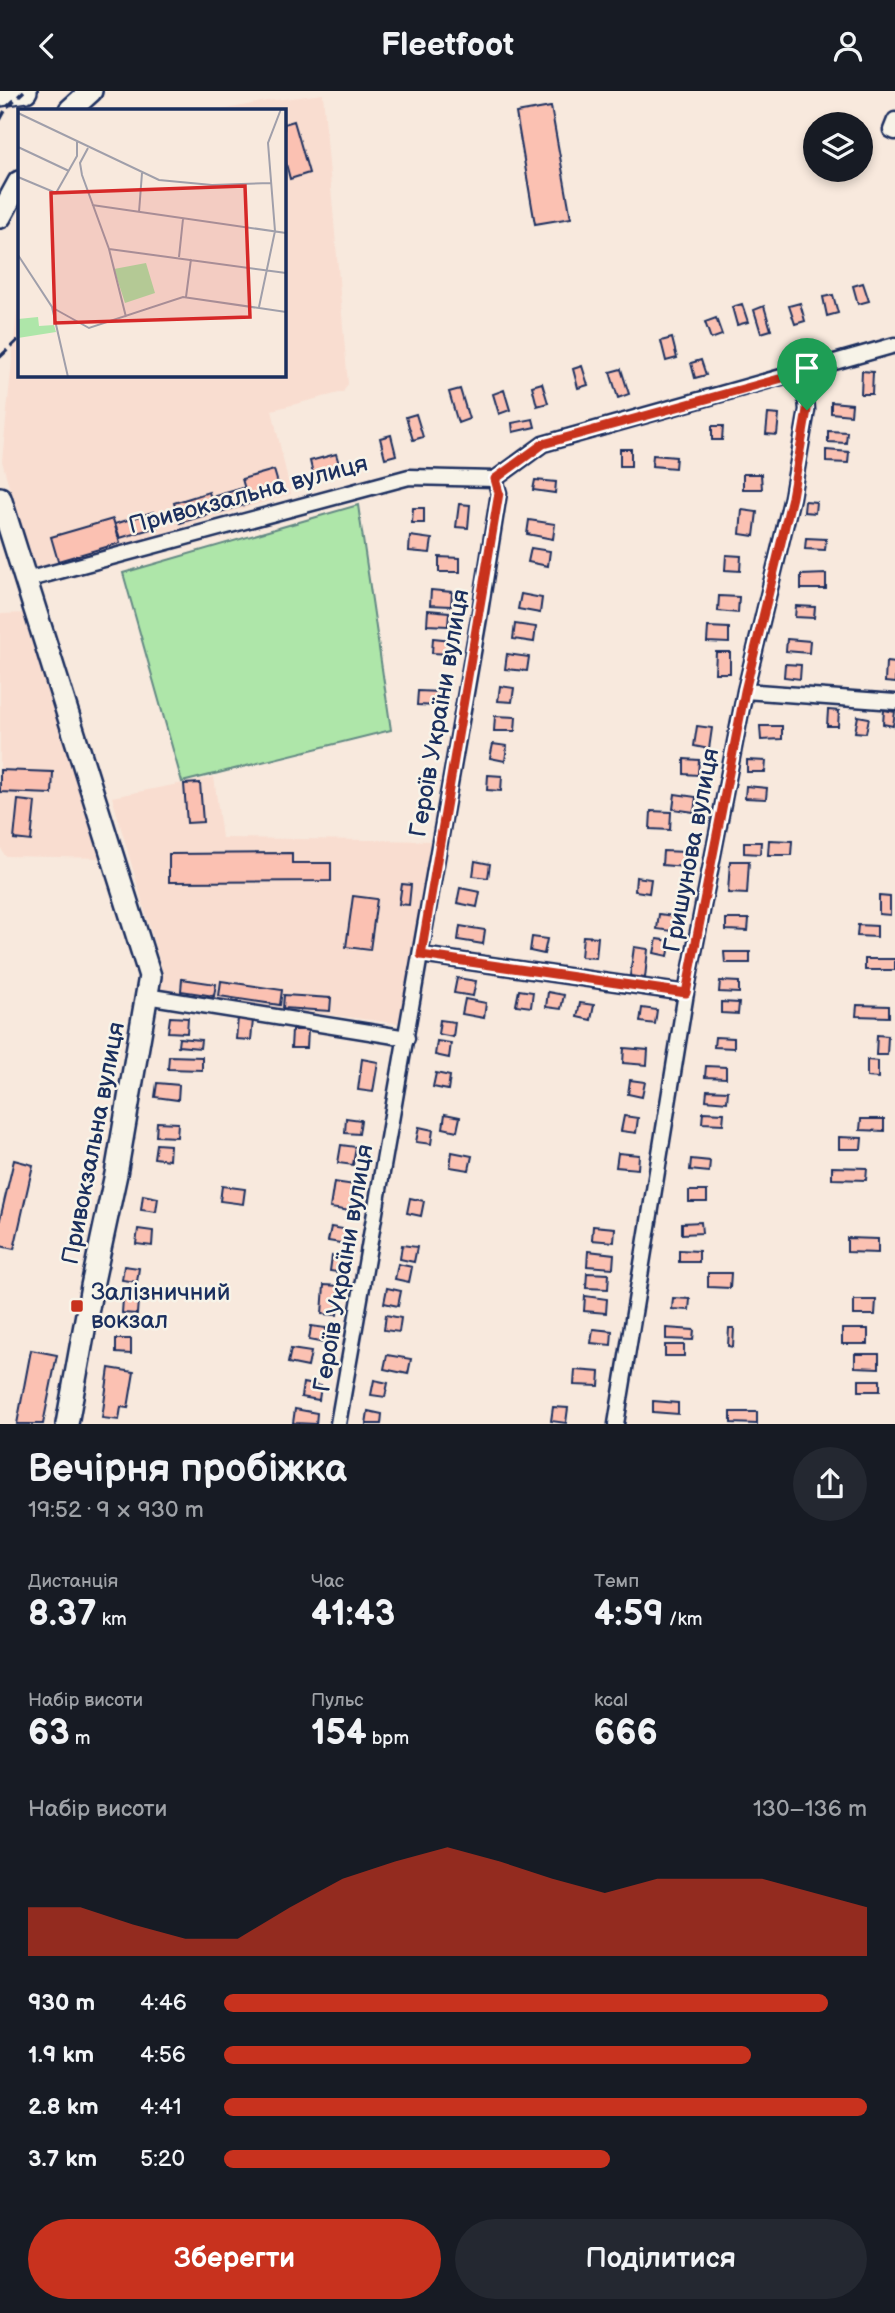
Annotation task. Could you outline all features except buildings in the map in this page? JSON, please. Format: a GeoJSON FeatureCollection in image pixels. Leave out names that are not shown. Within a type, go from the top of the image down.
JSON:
{"type":"FeatureCollection","features":[{"type":"Feature","properties":{"kind":"street"},"geometry":{"type":"LineString","coordinates":[[0,95],[26,91]]}},
{"type":"Feature","properties":{"kind":"street"},"geometry":{"type":"LineString","coordinates":[[71,109],[91,91]]}},
{"type":"Feature","properties":{"kind":"street"},"geometry":{"type":"LineString","coordinates":[[0,217],[18,184]]}},
{"type":"Feature","properties":{"kind":"street"},"geometry":{"type":"LineString","coordinates":[[495,479],[543,444],[895,345]]}},
{"type":"Feature","properties":{"kind":"street","name":"Гришунова вулиця"},"geometry":{"type":"LineString","coordinates":[[616,1424],[686,993],[745,691],[792,497],[807,410],[804,372]]}},
{"type":"Feature","properties":{"kind":"street","name":"Привокзальна вулиця"},"geometry":{"type":"LineString","coordinates":[[67,1424],[116,1174],[150,976],[26,580],[409,477],[495,479]]}},
{"type":"Feature","properties":{"kind":"street","name":"Героїв України вулиця"},"geometry":{"type":"LineString","coordinates":[[338,1424],[495,518],[499,493],[495,479]]}},
{"type":"Feature","properties":{"kind":"street"},"geometry":{"type":"LineString","coordinates":[[0,498],[26,580]]}},
{"type":"Feature","properties":{"kind":"street"},"geometry":{"type":"LineString","coordinates":[[745,691],[895,702]]}},
{"type":"Feature","properties":{"kind":"street"},"geometry":{"type":"LineString","coordinates":[[421,955],[686,993]]}},
{"type":"Feature","properties":{"kind":"street","name":"Привокзальна вулиця"},"geometry":{"type":"LineString","coordinates":[[146,996],[407,1038]]}},
{"type":"Feature","properties":{"kind":"shaded area"},"geometry":{"type":"Polygon","coordinates":[[[323,94],[348,384],[343,392],[272,410],[291,494],[43,570],[31,566],[2,461],[18,301],[18,376],[285,376],[285,109],[227,109],[323,94]]]}},
{"type":"Feature","properties":{"kind":"shaded area"},"geometry":{"type":"Polygon","coordinates":[[[28,613],[105,858],[5,856],[0,846],[0,614],[28,613]]]}},
{"type":"Feature","properties":{"kind":"shaded area"},"geometry":{"type":"Polygon","coordinates":[[[214,777],[222,838],[437,841],[403,1024],[161,994],[162,970],[112,797],[214,777]]]}},
{"type":"Feature","properties":{"kind":"green space"},"geometry":{"type":"Polygon","coordinates":[[[358,505],[391,730],[182,782],[123,573],[358,505]]]}},
{"type":"Feature","properties":{"kind":"railway"},"geometry":{"type":"LineString","coordinates":[[0,120],[7,107],[24,91]]}},
{"type":"Feature","properties":{"kind":"railway"},"geometry":{"type":"LineString","coordinates":[[0,357],[18,340]]}},
{"type":"Feature","properties":{"kind":"place","name":"Залізничний вокзал"},"geometry":{"type":"Point","coordinates":[77,1306]}},
{"type":"Feature","properties":{"kind":"route"},"geometry":{"type":"LineString","coordinates":[[804,372],[807,410],[792,497],[745,691],[686,993],[421,955],[499,493],[495,479],[543,444],[804,372]]}}]}
